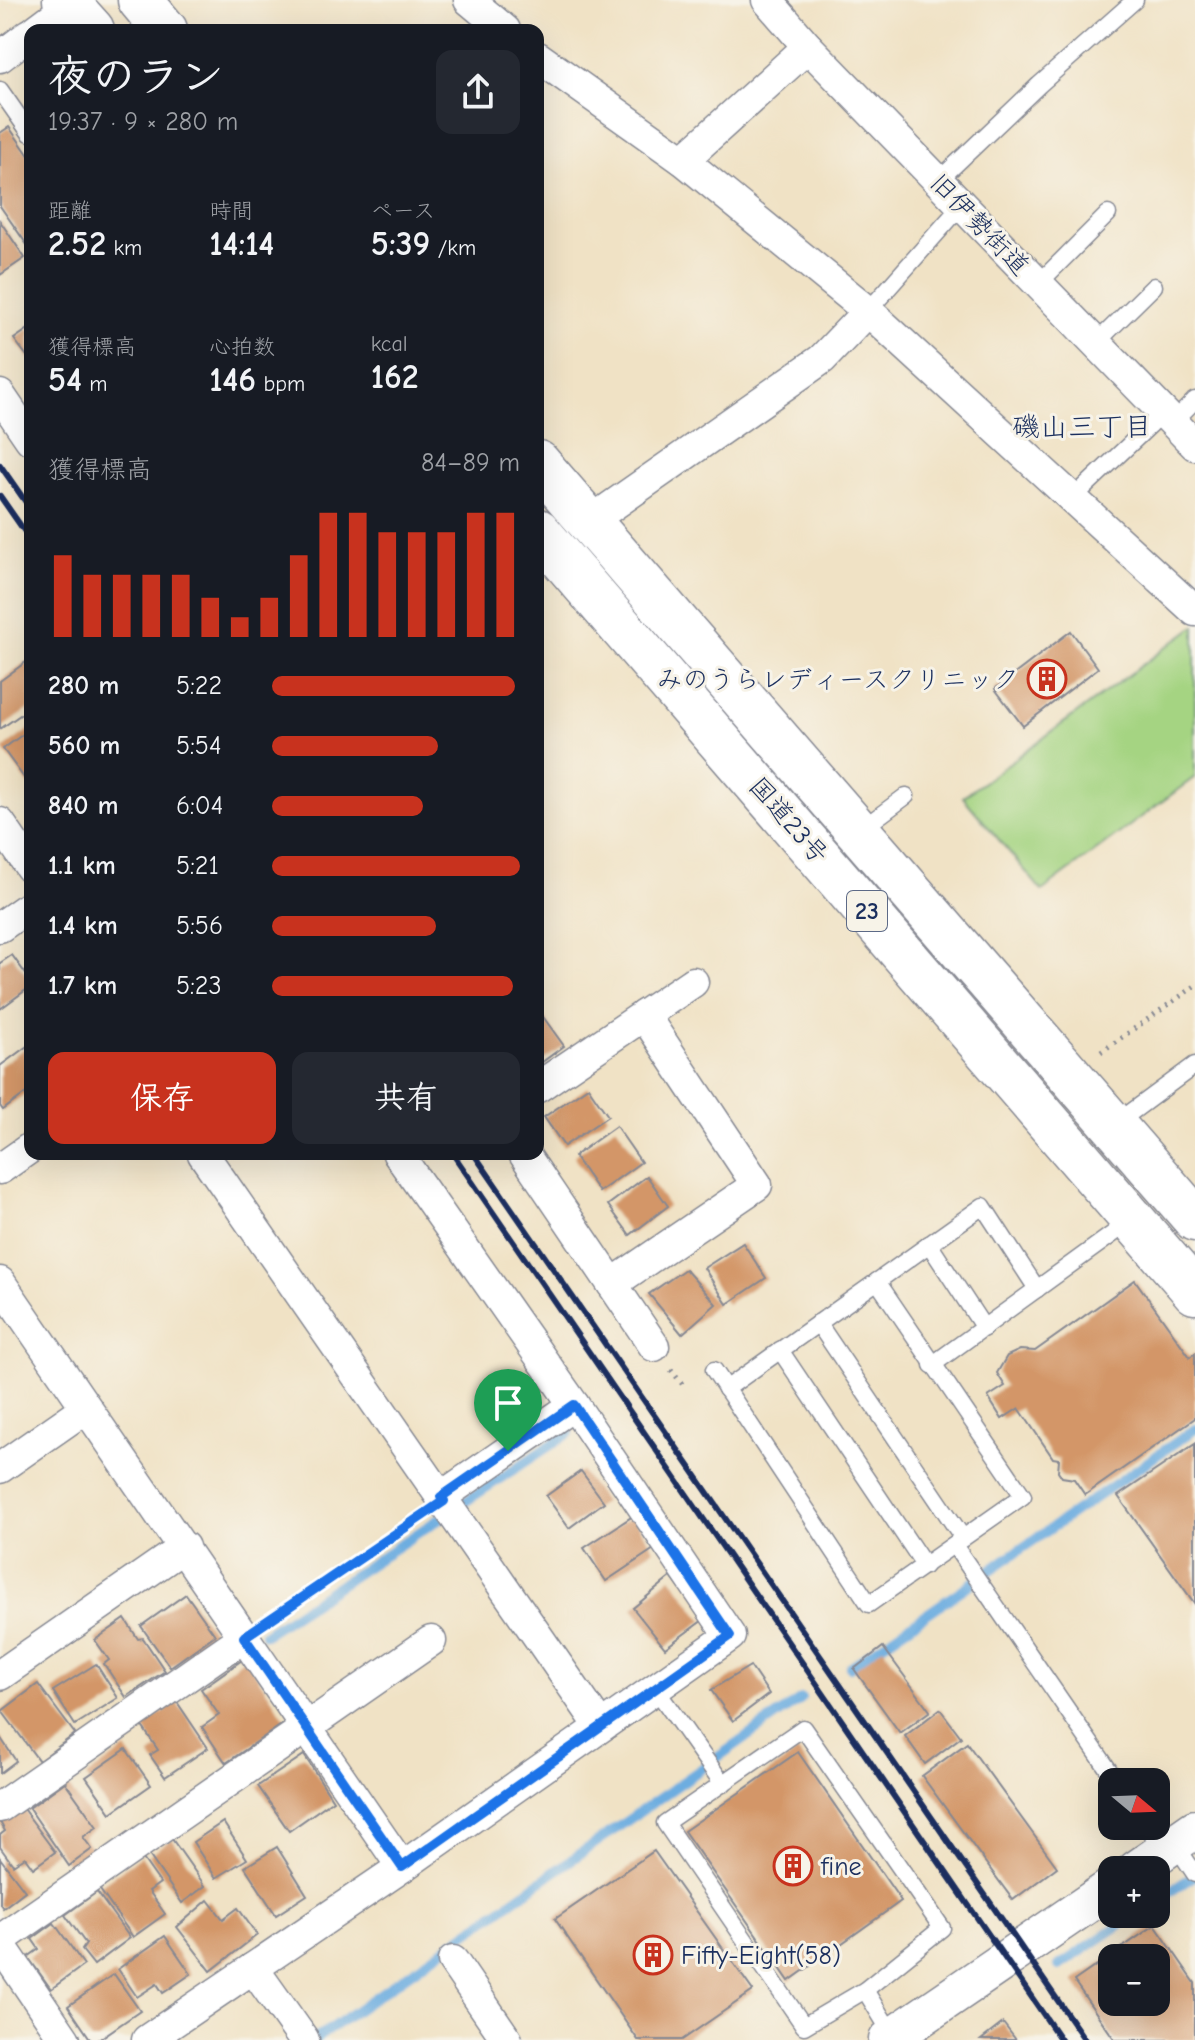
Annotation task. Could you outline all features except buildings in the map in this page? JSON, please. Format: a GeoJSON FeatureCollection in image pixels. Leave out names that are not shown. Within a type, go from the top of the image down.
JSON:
{"type":"FeatureCollection","features":[{"type":"Feature","properties":{"kind":"highway"},"geometry":{"type":"LineString","coordinates":[[140,0],[160,24]]}},
{"type":"Feature","properties":{"kind":"highway","name":"国道23号"},"geometry":{"type":"LineString","coordinates":[[544,470],[1195,1219]]}},
{"type":"Feature","properties":{"kind":"highway","name":"国道23号"},"geometry":{"type":"LineString","coordinates":[[544,538],[1195,1292]]}},
{"type":"Feature","properties":{"kind":"street"},"geometry":{"type":"LineString","coordinates":[[469,0],[498,24]]}},
{"type":"Feature","properties":{"kind":"street","name":"旧伊勢街道"},"geometry":{"type":"LineString","coordinates":[[767,0],[808,47],[1195,445]]}},
{"type":"Feature","properties":{"kind":"street"},"geometry":{"type":"LineString","coordinates":[[0,57],[24,39]]}},
{"type":"Feature","properties":{"kind":"street"},"geometry":{"type":"LineString","coordinates":[[683,160],[808,47]]}},
{"type":"Feature","properties":{"kind":"street"},"geometry":{"type":"LineString","coordinates":[[544,61],[683,160],[868,311],[1195,611]]}},
{"type":"Feature","properties":{"kind":"street"},"geometry":{"type":"LineString","coordinates":[[589,522],[822,359],[868,311]]}},
{"type":"Feature","properties":{"kind":"street"},"geometry":{"type":"LineString","coordinates":[[0,395],[24,430]]}},
{"type":"Feature","properties":{"kind":"street"},"geometry":{"type":"LineString","coordinates":[[0,823],[24,858]]}},
{"type":"Feature","properties":{"kind":"street"},"geometry":{"type":"LineString","coordinates":[[0,927],[24,910]]}},
{"type":"Feature","properties":{"kind":"street"},"geometry":{"type":"LineString","coordinates":[[544,1083],[693,982]]}},
{"type":"Feature","properties":{"kind":"street"},"geometry":{"type":"LineString","coordinates":[[612,1284],[757,1185],[644,1015]]}},
{"type":"Feature","properties":{"kind":"street"},"geometry":{"type":"LineString","coordinates":[[0,1169],[24,1152]]}},
{"type":"Feature","properties":{"kind":"street"},"geometry":{"type":"LineString","coordinates":[[207,1160],[600,1726]]}},
{"type":"Feature","properties":{"kind":"street"},"geometry":{"type":"LineString","coordinates":[[147,2040],[402,1867],[730,1636],[574,1405],[402,1160]]}},
{"type":"Feature","properties":{"kind":"street"},"geometry":{"type":"LineString","coordinates":[[528,1160],[654,1346]]}},
{"type":"Feature","properties":{"kind":"street"},"geometry":{"type":"LineString","coordinates":[[0,1282],[402,1867]]}},
{"type":"Feature","properties":{"kind":"street"},"geometry":{"type":"LineString","coordinates":[[447,1505],[574,1405]]}},
{"type":"Feature","properties":{"kind":"street"},"geometry":{"type":"LineString","coordinates":[[0,1468],[86,1408]]}},
{"type":"Feature","properties":{"kind":"street"},"geometry":{"type":"LineString","coordinates":[[0,1675],[184,1547]]}},
{"type":"Feature","properties":{"kind":"street"},"geometry":{"type":"LineString","coordinates":[[0,1807],[244,1637]]}},
{"type":"Feature","properties":{"kind":"street"},"geometry":{"type":"LineString","coordinates":[[65,2040],[0,1942],[431,1641]]}},
{"type":"Feature","properties":{"kind":"street"},"geometry":{"type":"LineString","coordinates":[[890,2038],[1098,1897]]}},
{"type":"Feature","properties":{"kind":"street"},"geometry":{"type":"LineString","coordinates":[[453,1961],[507,2040]]}},
{"type":"Feature","properties":{"kind":"street"},"geometry":{"type":"LineString","coordinates":[[253,1968],[301,2036]]}},
{"type":"Feature","properties":{"kind":"lane"},"geometry":{"type":"LineString","coordinates":[[938,181],[1135,0]]}},
{"type":"Feature","properties":{"kind":"lane"},"geometry":{"type":"LineString","coordinates":[[0,90],[24,124]]}},
{"type":"Feature","properties":{"kind":"lane"},"geometry":{"type":"LineString","coordinates":[[868,311],[961,206]]}},
{"type":"Feature","properties":{"kind":"lane"},"geometry":{"type":"LineString","coordinates":[[1038,284],[1108,214]]}},
{"type":"Feature","properties":{"kind":"lane"},"geometry":{"type":"LineString","coordinates":[[1096,343],[1154,286]]}},
{"type":"Feature","properties":{"kind":"lane"},"geometry":{"type":"LineString","coordinates":[[1073,498],[1168,417],[1195,400]]}},
{"type":"Feature","properties":{"kind":"lane"},"geometry":{"type":"LineString","coordinates":[[858,831],[906,796]]}},
{"type":"Feature","properties":{"kind":"lane"},"geometry":{"type":"LineString","coordinates":[[1112,1126],[1195,1066]]}},
{"type":"Feature","properties":{"kind":"lane"},"geometry":{"type":"LineString","coordinates":[[726,1389],[983,1206],[1037,1289]]}},
{"type":"Feature","properties":{"kind":"lane"},"geometry":{"type":"LineString","coordinates":[[932,1365],[1133,1219]]}},
{"type":"Feature","properties":{"kind":"lane"},"geometry":{"type":"LineString","coordinates":[[929,1244],[984,1328]]}},
{"type":"Feature","properties":{"kind":"lane"},"geometry":{"type":"LineString","coordinates":[[714,1370],[869,1604],[1023,1496],[877,1281]]}},
{"type":"Feature","properties":{"kind":"lane"},"geometry":{"type":"LineString","coordinates":[[818,1323],[958,1542],[969,1566],[1107,1768]]}},
{"type":"Feature","properties":{"kind":"lane"},"geometry":{"type":"LineString","coordinates":[[780,1350],[925,1566]]}},
{"type":"Feature","properties":{"kind":"lane"},"geometry":{"type":"LineString","coordinates":[[655,1688],[719,1778]]}},
{"type":"Feature","properties":{"kind":"lane"},"geometry":{"type":"LineString","coordinates":[[803,1728],[942,1928],[865,1990],[804,2026],[665,1823],[719,1778],[803,1728]]}},
{"type":"Feature","properties":{"kind":"lane"},"geometry":{"type":"LineString","coordinates":[[865,1990],[890,2038]]}},
{"type":"Feature","properties":{"kind":"path"},"geometry":{"type":"LineString","coordinates":[[1099,1053],[1195,986]]}},
{"type":"Feature","properties":{"kind":"path"},"geometry":{"type":"LineString","coordinates":[[244,1637],[447,1505]]}},
{"type":"Feature","properties":{"kind":"green space"},"geometry":{"type":"Polygon","coordinates":[[[1195,626],[1195,777],[1042,891],[963,797],[1195,626]]]}},
{"type":"Feature","properties":{"kind":"waterway"},"geometry":{"type":"LineString","coordinates":[[850,1667],[1195,1429]]}},
{"type":"Feature","properties":{"kind":"waterway"},"geometry":{"type":"LineString","coordinates":[[265,1634],[569,1433]]}},
{"type":"Feature","properties":{"kind":"waterway"},"geometry":{"type":"LineString","coordinates":[[314,2040],[801,1699]]}},
{"type":"Feature","properties":{"kind":"waterway"},"geometry":{"type":"LineString","coordinates":[[1170,1892],[1195,1875]]}},
{"type":"Feature","properties":{"kind":"waterway"},"geometry":{"type":"LineString","coordinates":[[1059,1966],[1115,1928]]}},
{"type":"Feature","properties":{"kind":"railway"},"geometry":{"type":"LineString","coordinates":[[0,465],[24,499]]}},
{"type":"Feature","properties":{"kind":"railway"},"geometry":{"type":"LineString","coordinates":[[0,496],[24,530]]}},
{"type":"Feature","properties":{"kind":"railway"},"geometry":{"type":"LineString","coordinates":[[457,1160],[1061,2040]]}},
{"type":"Feature","properties":{"kind":"railway"},"geometry":{"type":"LineString","coordinates":[[478,1160],[1085,2040]]}},
{"type":"Feature","properties":{"kind":"place","name":"みのうらレディースクリニック"},"geometry":{"type":"Point","coordinates":[1047,679]}},
{"type":"Feature","properties":{"kind":"place","name":"fine"},"geometry":{"type":"Point","coordinates":[793,1866]}},
{"type":"Feature","properties":{"kind":"place","name":"Fifty-Eight(58)"},"geometry":{"type":"Point","coordinates":[653,1955]}},
{"type":"Feature","properties":{"kind":"district","name":"磯山三丁目"},"geometry":{"type":"Point","coordinates":[1082,426]}},
{"type":"Feature","properties":{"kind":"route"},"geometry":{"type":"LineString","coordinates":[[574,1405],[730,1636],[402,1867],[244,1637],[444,1501],[441,1497],[508,1451],[574,1405]]}}]}
